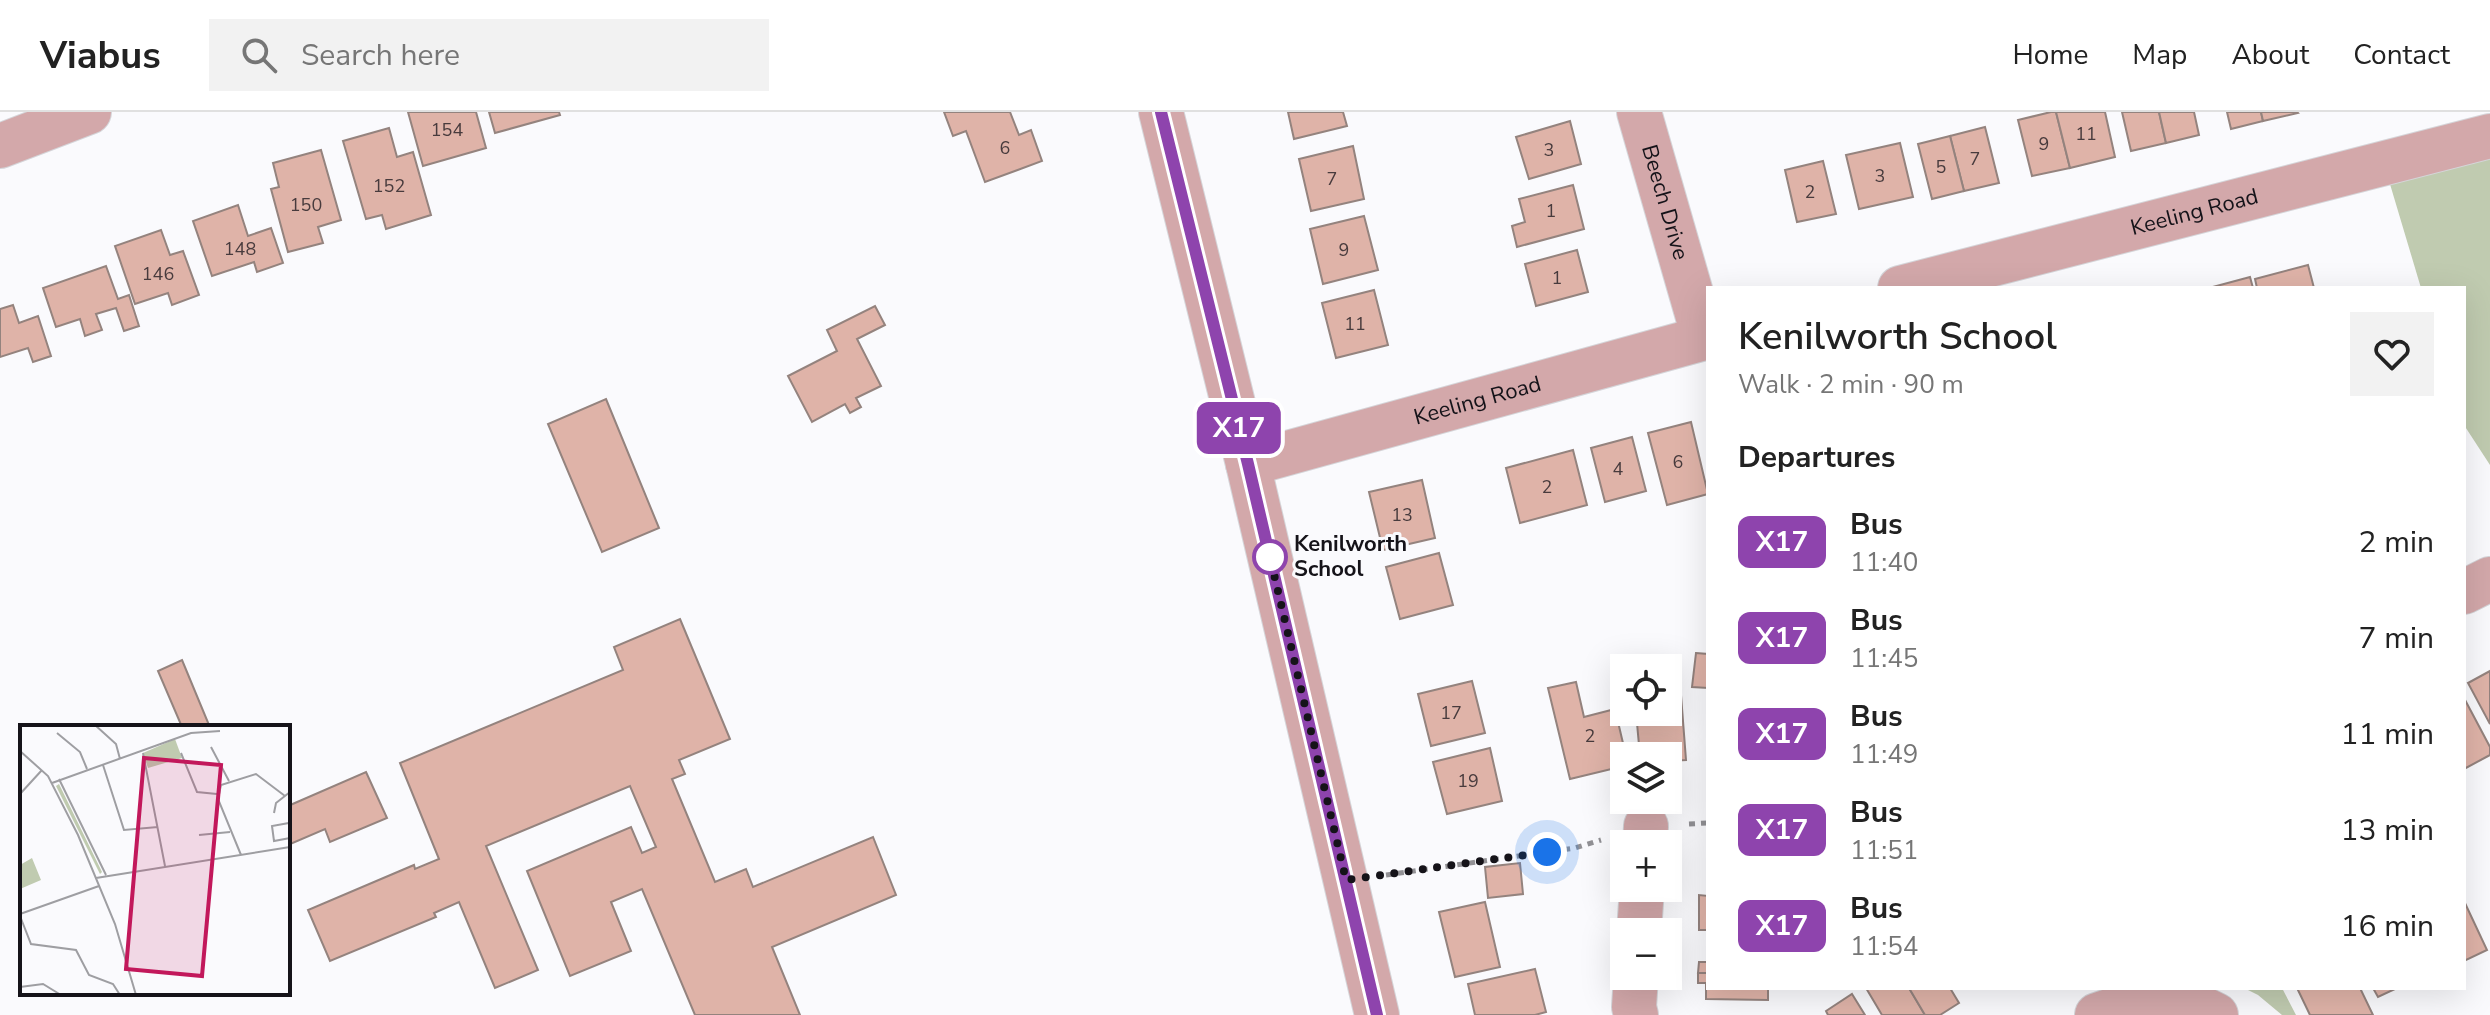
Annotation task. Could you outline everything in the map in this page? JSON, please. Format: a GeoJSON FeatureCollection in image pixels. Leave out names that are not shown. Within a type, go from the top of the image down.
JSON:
{"type":"FeatureCollection","features":[{"type":"Feature","properties":{"kind":"street"},"geometry":{"type":"LineString","coordinates":[[0,146],[89,112]]}},
{"type":"Feature","properties":{"kind":"street"},"geometry":{"type":"LineString","coordinates":[[1161,112],[1248,464],[1377,1015]]}},
{"type":"Feature","properties":{"kind":"street","name":"Beech Drive"},"geometry":{"type":"LineString","coordinates":[[1639,112],[1706,338]]}},
{"type":"Feature","properties":{"kind":"street","name":"Keeling Road"},"geometry":{"type":"LineString","coordinates":[[1908,286],[2490,136]]}},
{"type":"Feature","properties":{"kind":"street","name":"Keeling Road"},"geometry":{"type":"LineString","coordinates":[[1248,464],[1706,338]]}},
{"type":"Feature","properties":{"kind":"street"},"geometry":{"type":"LineString","coordinates":[[2466,591],[2490,579]]}},
{"type":"Feature","properties":{"kind":"street"},"geometry":{"type":"LineString","coordinates":[[1635,990],[1636,1015]]}},
{"type":"Feature","properties":{"kind":"street"},"geometry":{"type":"LineString","coordinates":[[2097,1015],[2144,993],[2200,1007],[2216,1015]]}},
{"type":"Feature","properties":{"kind":"path"},"geometry":{"type":"LineString","coordinates":[[1672,830],[1706,823]]}},
{"type":"Feature","properties":{"kind":"path"},"geometry":{"type":"LineString","coordinates":[[1346,880],[1610,842]]}},
{"type":"Feature","properties":{"kind":"green space"},"geometry":{"type":"Polygon","coordinates":[[[2490,136],[2490,465],[2466,428],[2466,286],[2420,286],[2384,164],[2490,136]]]}},
{"type":"Feature","properties":{"kind":"green space"},"geometry":{"type":"Polygon","coordinates":[[[2248,990],[2283,990],[2296,1015],[2282,1015],[2248,990]]]}},
{"type":"Feature","properties":{"kind":"building"},"geometry":{"type":"Polygon","coordinates":[[[408,112],[476,112],[486,148],[423,166],[408,112]]]}},
{"type":"Feature","properties":{"kind":"building"},"geometry":{"type":"Polygon","coordinates":[[[489,112],[559,112],[560,115],[495,133],[489,112]]]}},
{"type":"Feature","properties":{"kind":"building"},"geometry":{"type":"Polygon","coordinates":[[[944,112],[1010,112],[1019,135],[1031,130],[1042,161],[985,182],[966,131],[953,136],[944,112]]]}},
{"type":"Feature","properties":{"kind":"building"},"geometry":{"type":"Polygon","coordinates":[[[1288,112],[1343,112],[1347,126],[1294,139],[1288,112]]]}},
{"type":"Feature","properties":{"kind":"building"},"geometry":{"type":"Polygon","coordinates":[[[2056,112],[2070,168],[2032,176],[2018,120],[2056,112]]]}},
{"type":"Feature","properties":{"kind":"building"},"geometry":{"type":"Polygon","coordinates":[[[2056,112],[2105,112],[2115,157],[2070,168],[2056,112]]]}},
{"type":"Feature","properties":{"kind":"building"},"geometry":{"type":"Polygon","coordinates":[[[2122,112],[2159,112],[2166,143],[2131,151],[2122,112]]]}},
{"type":"Feature","properties":{"kind":"building"},"geometry":{"type":"Polygon","coordinates":[[[2159,112],[2194,112],[2199,135],[2166,143],[2159,112]]]}},
{"type":"Feature","properties":{"kind":"building"},"geometry":{"type":"Polygon","coordinates":[[[2227,112],[2261,112],[2263,121],[2231,129],[2227,112]]]}},
{"type":"Feature","properties":{"kind":"building"},"geometry":{"type":"Polygon","coordinates":[[[2261,112],[2297,112],[2298,113],[2263,121],[2261,112]]]}},
{"type":"Feature","properties":{"kind":"building"},"geometry":{"type":"Polygon","coordinates":[[[1570,121],[1581,164],[1529,179],[1516,137],[1570,121]]]}},
{"type":"Feature","properties":{"kind":"building"},"geometry":{"type":"Polygon","coordinates":[[[1985,127],[1999,183],[1964,191],[1950,136],[1985,127]]]}},
{"type":"Feature","properties":{"kind":"building"},"geometry":{"type":"Polygon","coordinates":[[[389,128],[397,157],[413,152],[431,215],[386,229],[382,215],[366,219],[343,141],[389,128]]]}},
{"type":"Feature","properties":{"kind":"building"},"geometry":{"type":"Polygon","coordinates":[[[1950,136],[1964,191],[1932,199],[1918,144],[1950,136]]]}},
{"type":"Feature","properties":{"kind":"building"},"geometry":{"type":"Polygon","coordinates":[[[1900,143],[1913,197],[1859,209],[1846,155],[1900,143]]]}},
{"type":"Feature","properties":{"kind":"building"},"geometry":{"type":"Polygon","coordinates":[[[1353,146],[1364,199],[1311,211],[1299,159],[1353,146]]]}},
{"type":"Feature","properties":{"kind":"building"},"geometry":{"type":"Polygon","coordinates":[[[321,150],[341,220],[318,227],[323,243],[288,252],[271,189],[279,187],[273,163],[321,150]]]}},
{"type":"Feature","properties":{"kind":"building"},"geometry":{"type":"Polygon","coordinates":[[[1823,161],[1836,214],[1797,222],[1785,170],[1823,161]]]}},
{"type":"Feature","properties":{"kind":"building"},"geometry":{"type":"Polygon","coordinates":[[[1573,185],[1584,229],[1517,247],[1512,226],[1525,222],[1519,199],[1573,185]]]}},
{"type":"Feature","properties":{"kind":"building"},"geometry":{"type":"Polygon","coordinates":[[[238,205],[248,236],[271,228],[283,263],[257,272],[254,262],[212,276],[193,221],[238,205]]]}},
{"type":"Feature","properties":{"kind":"building"},"geometry":{"type":"Polygon","coordinates":[[[1364,216],[1378,270],[1323,284],[1310,229],[1364,216]]]}},
{"type":"Feature","properties":{"kind":"building"},"geometry":{"type":"Polygon","coordinates":[[[161,230],[170,255],[183,251],[199,295],[172,305],[168,293],[135,304],[115,246],[161,230]]]}},
{"type":"Feature","properties":{"kind":"building"},"geometry":{"type":"Polygon","coordinates":[[[1577,250],[1588,292],[1536,306],[1525,264],[1577,250]]]}},
{"type":"Feature","properties":{"kind":"building"},"geometry":{"type":"Polygon","coordinates":[[[2308,265],[2313,286],[2257,286],[2255,279],[2308,265]]]}},
{"type":"Feature","properties":{"kind":"building"},"geometry":{"type":"Polygon","coordinates":[[[106,266],[118,299],[129,295],[139,326],[124,331],[116,308],[96,314],[102,330],[85,336],[80,319],[56,327],[43,288],[106,266]]]}},
{"type":"Feature","properties":{"kind":"building"},"geometry":{"type":"Polygon","coordinates":[[[2250,277],[2252,286],[2216,286],[2250,277]]]}},
{"type":"Feature","properties":{"kind":"building"},"geometry":{"type":"Polygon","coordinates":[[[1374,290],[1388,345],[1336,358],[1322,303],[1374,290]]]}},
{"type":"Feature","properties":{"kind":"building"},"geometry":{"type":"Polygon","coordinates":[[[13,305],[19,323],[38,316],[51,356],[33,362],[28,348],[0,357],[0,309],[13,305]]]}},
{"type":"Feature","properties":{"kind":"building"},"geometry":{"type":"Polygon","coordinates":[[[875,306],[885,325],[857,339],[881,386],[856,398],[861,407],[850,413],[845,404],[812,422],[788,376],[837,351],[827,330],[875,306]]]}},
{"type":"Feature","properties":{"kind":"building"},"geometry":{"type":"Polygon","coordinates":[[[606,399],[659,528],[602,552],[548,424],[606,399]]]}},
{"type":"Feature","properties":{"kind":"building"},"geometry":{"type":"Polygon","coordinates":[[[1691,422],[1706,495],[1667,505],[1648,433],[1691,422]]]}},
{"type":"Feature","properties":{"kind":"building"},"geometry":{"type":"Polygon","coordinates":[[[1632,437],[1646,491],[1605,502],[1591,448],[1632,437]]]}},
{"type":"Feature","properties":{"kind":"building"},"geometry":{"type":"Polygon","coordinates":[[[1573,450],[1587,505],[1520,523],[1506,468],[1573,450]]]}},
{"type":"Feature","properties":{"kind":"building"},"geometry":{"type":"Polygon","coordinates":[[[1422,480],[1435,538],[1383,550],[1369,492],[1422,480]]]}},
{"type":"Feature","properties":{"kind":"building"},"geometry":{"type":"Polygon","coordinates":[[[1439,553],[1453,605],[1400,619],[1386,567],[1439,553]]]}},
{"type":"Feature","properties":{"kind":"building"},"geometry":{"type":"Polygon","coordinates":[[[680,619],[730,739],[679,760],[685,774],[672,779],[715,882],[746,869],[753,887],[873,837],[896,895],[772,947],[800,1015],[695,1015],[642,889],[611,902],[631,951],[570,976],[527,871],[631,827],[642,853],[656,847],[630,786],[486,846],[538,970],[495,988],[459,902],[434,913],[436,917],[330,961],[308,910],[414,865],[415,869],[439,859],[400,763],[623,670],[614,647],[680,619]]]}},
{"type":"Feature","properties":{"kind":"building"},"geometry":{"type":"Polygon","coordinates":[[[1696,653],[1706,654],[1706,688],[1692,687],[1696,653]]]}},
{"type":"Feature","properties":{"kind":"building"},"geometry":{"type":"Polygon","coordinates":[[[182,660],[209,725],[181,725],[158,671],[182,660]]]}},
{"type":"Feature","properties":{"kind":"building"},"geometry":{"type":"Polygon","coordinates":[[[2490,671],[2490,724],[2468,683],[2490,671]]]}},
{"type":"Feature","properties":{"kind":"building"},"geometry":{"type":"Polygon","coordinates":[[[1472,681],[1485,733],[1431,746],[1418,694],[1472,681]]]}},
{"type":"Feature","properties":{"kind":"building"},"geometry":{"type":"Polygon","coordinates":[[[1576,682],[1584,717],[1610,710],[1610,726],[1619,726],[1623,742],[1610,742],[1610,769],[1570,779],[1548,688],[1576,682]]]}},
{"type":"Feature","properties":{"kind":"building"},"geometry":{"type":"Polygon","coordinates":[[[2466,702],[2490,747],[2490,755],[2466,768],[2466,702]]]}},
{"type":"Feature","properties":{"kind":"building"},"geometry":{"type":"Polygon","coordinates":[[[1682,708],[1686,760],[1682,760],[1682,742],[1639,742],[1637,726],[1682,726],[1682,708]]]}},
{"type":"Feature","properties":{"kind":"building"},"geometry":{"type":"Polygon","coordinates":[[[1490,748],[1502,801],[1447,814],[1433,762],[1490,748]]]}},
{"type":"Feature","properties":{"kind":"building"},"geometry":{"type":"Polygon","coordinates":[[[366,772],[387,818],[330,842],[325,829],[290,844],[290,805],[366,772]]]}},
{"type":"Feature","properties":{"kind":"building"},"geometry":{"type":"Polygon","coordinates":[[[1520,863],[1523,894],[1488,898],[1485,867],[1520,863]]]}},
{"type":"Feature","properties":{"kind":"building"},"geometry":{"type":"Polygon","coordinates":[[[1699,895],[1706,896],[1706,930],[1699,930],[1699,895]]]}},
{"type":"Feature","properties":{"kind":"building"},"geometry":{"type":"Polygon","coordinates":[[[1485,902],[1500,967],[1455,977],[1439,912],[1485,902]]]}},
{"type":"Feature","properties":{"kind":"building"},"geometry":{"type":"Polygon","coordinates":[[[2466,905],[2487,950],[2466,960],[2466,905]]]}},
{"type":"Feature","properties":{"kind":"building"},"geometry":{"type":"Polygon","coordinates":[[[1699,962],[1706,962],[1706,973],[1698,973],[1699,962]]]}},
{"type":"Feature","properties":{"kind":"building"},"geometry":{"type":"Polygon","coordinates":[[[1535,969],[1546,1012],[1535,1015],[1475,1015],[1468,984],[1535,969]]]}},
{"type":"Feature","properties":{"kind":"building"},"geometry":{"type":"Polygon","coordinates":[[[1698,973],[1706,973],[1706,983],[1698,983],[1698,973]]]}},
{"type":"Feature","properties":{"kind":"building"},"geometry":{"type":"Polygon","coordinates":[[[1706,990],[1768,990],[1768,1000],[1706,999],[1706,990]]]}},
{"type":"Feature","properties":{"kind":"building"},"geometry":{"type":"Polygon","coordinates":[[[1867,990],[1910,990],[1925,1015],[1882,1015],[1867,990]]]}},
{"type":"Feature","properties":{"kind":"building"},"geometry":{"type":"Polygon","coordinates":[[[1910,990],[1951,990],[1959,1003],[1940,1015],[1925,1015],[1910,990]]]}},
{"type":"Feature","properties":{"kind":"building"},"geometry":{"type":"Polygon","coordinates":[[[2298,990],[2361,990],[2373,1015],[2310,1015],[2298,990]]]}},
{"type":"Feature","properties":{"kind":"building"},"geometry":{"type":"Polygon","coordinates":[[[2374,990],[2393,990],[2378,997],[2374,990]]]}},
{"type":"Feature","properties":{"kind":"building"},"geometry":{"type":"Polygon","coordinates":[[[1852,994],[1865,1015],[1828,1015],[1826,1011],[1852,994]]]}},
{"type":"Feature","properties":{"kind":"bus line","name":"X17"},"geometry":{"type":"LineString","coordinates":[[1161,112],[1248,464],[1377,1015]]}},
{"type":"Feature","properties":{"kind":"place","name":"Kenilworth School"},"geometry":{"type":"Point","coordinates":[1270,557]}},
{"type":"Feature","properties":{"kind":"route"},"geometry":{"type":"LineString","coordinates":[[1270,557],[1269,553],[1346,880],[1547,852]]}}]}
